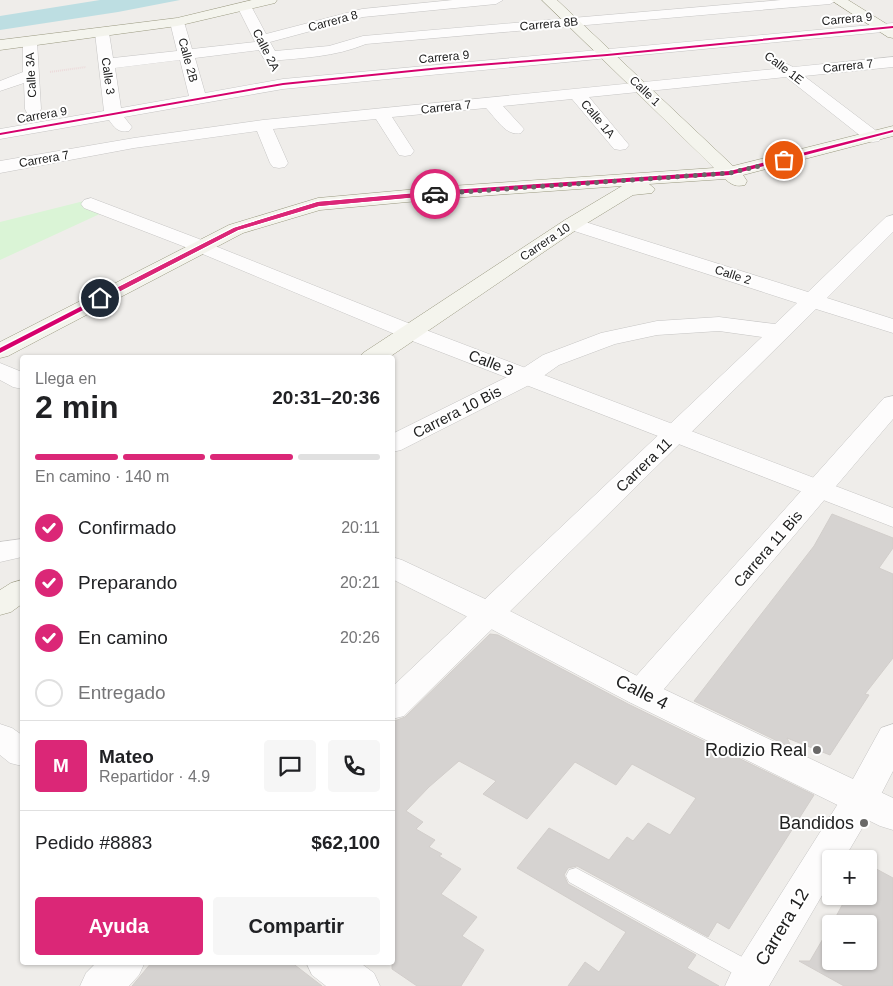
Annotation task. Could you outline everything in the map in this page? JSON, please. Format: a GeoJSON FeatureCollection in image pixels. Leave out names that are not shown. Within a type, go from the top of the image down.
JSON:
{"type":"FeatureCollection","features":[{"type":"Feature","properties":{"kind":"main road"},"geometry":{"type":"LineString","coordinates":[[0,45],[177,22],[270,0]]}},
{"type":"Feature","properties":{"kind":"main road","name":"Calle 1"},"geometry":{"type":"LineString","coordinates":[[549,0],[735,178]]}},
{"type":"Feature","properties":{"kind":"main road"},"geometry":{"type":"LineString","coordinates":[[838,0],[890,29]]}},
{"type":"Feature","properties":{"kind":"main road"},"geometry":{"type":"LineString","coordinates":[[735,178],[893,131]]}},
{"type":"Feature","properties":{"kind":"main road"},"geometry":{"type":"LineString","coordinates":[[0,350],[236,229],[318,204],[516,188],[735,178],[893,144]]}},
{"type":"Feature","properties":{"kind":"main road","name":"Carrera 10"},"geometry":{"type":"LineString","coordinates":[[376,355],[572,224],[629,190],[735,178]]}},
{"type":"Feature","properties":{"kind":"main road"},"geometry":{"type":"LineString","coordinates":[[516,188],[546,190],[572,197],[582,208],[583,214],[572,224]]}},
{"type":"Feature","properties":{"kind":"main road"},"geometry":{"type":"LineString","coordinates":[[0,605],[20,591]]}},
{"type":"Feature","properties":{"kind":"street","name":"Carrera 8"},"geometry":{"type":"LineString","coordinates":[[265,47],[362,13],[399,4],[496,0]]}},
{"type":"Feature","properties":{"kind":"street","name":"Calle 1E"},"geometry":{"type":"LineString","coordinates":[[693,0],[709,10],[873,137]]}},
{"type":"Feature","properties":{"kind":"street","name":"Carrera 8B"},"geometry":{"type":"LineString","coordinates":[[265,47],[334,50],[351,46],[363,40],[830,0]]}},
{"type":"Feature","properties":{"kind":"street"},"geometry":{"type":"LineString","coordinates":[[399,4],[422,35],[441,68],[467,105]]}},
{"type":"Feature","properties":{"kind":"street","name":"Calle 2A"},"geometry":{"type":"LineString","coordinates":[[244,6],[293,102]]}},
{"type":"Feature","properties":{"kind":"street","name":"Calle 2B"},"geometry":{"type":"LineString","coordinates":[[177,22],[198,98]]}},
{"type":"Feature","properties":{"kind":"street","name":"Carrera 9"},"geometry":{"type":"LineString","coordinates":[[0,134],[198,98],[293,102],[441,68],[607,55],[746,40],[890,29]]}},
{"type":"Feature","properties":{"kind":"street","name":"Calle 3"},"geometry":{"type":"LineString","coordinates":[[102,33],[113,114],[134,143]]}},
{"type":"Feature","properties":{"kind":"street","name":"Calle 3A"},"geometry":{"type":"LineString","coordinates":[[30,41],[33,109]]}},
{"type":"Feature","properties":{"kind":"street"},"geometry":{"type":"LineString","coordinates":[[106,64],[265,47]]}},
{"type":"Feature","properties":{"kind":"street","name":"Carrera 7"},"geometry":{"type":"LineString","coordinates":[[0,167],[134,143],[263,125],[293,102],[382,114],[893,62]]}},
{"type":"Feature","properties":{"kind":"street"},"geometry":{"type":"LineString","coordinates":[[0,86],[30,75]]}},
{"type":"Feature","properties":{"kind":"street","name":"Calle 1A"},"geometry":{"type":"LineString","coordinates":[[576,93],[620,145]]}},
{"type":"Feature","properties":{"kind":"street"},"geometry":{"type":"LineString","coordinates":[[489,102],[515,129]]}},
{"type":"Feature","properties":{"kind":"street"},"geometry":{"type":"LineString","coordinates":[[382,114],[405,151]]}},
{"type":"Feature","properties":{"kind":"street"},"geometry":{"type":"LineString","coordinates":[[263,125],[279,163]]}},
{"type":"Feature","properties":{"kind":"street","name":"Calle 3"},"geometry":{"type":"LineString","coordinates":[[91,204],[200,246],[410,332],[893,518]]}},
{"type":"Feature","properties":{"kind":"street","name":"Carrera 11"},"geometry":{"type":"LineString","coordinates":[[395,703],[676,434],[893,221]]}},
{"type":"Feature","properties":{"kind":"street","name":"Calle 2"},"geometry":{"type":"LineString","coordinates":[[572,224],[893,326]]}},
{"type":"Feature","properties":{"kind":"street","name":"Carrera 10 Bis"},"geometry":{"type":"LineString","coordinates":[[395,442],[526,377],[551,360],[609,338],[657,328],[719,324],[780,332]]}},
{"type":"Feature","properties":{"kind":"street"},"geometry":{"type":"LineString","coordinates":[[0,370],[20,381]]}},
{"type":"Feature","properties":{"kind":"street","name":"Carrera 11 Bis"},"geometry":{"type":"LineString","coordinates":[[641,693],[893,403]]}},
{"type":"Feature","properties":{"kind":"street"},"geometry":{"type":"LineString","coordinates":[[0,552],[20,548]]}},
{"type":"Feature","properties":{"kind":"street","name":"Calle 4"},"geometry":{"type":"LineString","coordinates":[[395,568],[490,614],[641,693],[877,806]]}},
{"type":"Feature","properties":{"kind":"street","name":"Carrera 12"},"geometry":{"type":"LineString","coordinates":[[750,980],[877,806],[893,737]]}},
{"type":"Feature","properties":{"kind":"street"},"geometry":{"type":"LineString","coordinates":[[0,738],[20,752]]}},
{"type":"Feature","properties":{"kind":"street"},"geometry":{"type":"LineString","coordinates":[[101,986],[123,965]]}},
{"type":"Feature","properties":{"kind":"street"},"geometry":{"type":"LineString","coordinates":[[330,965],[359,986]]}},
{"type":"Feature","properties":{"kind":"lane"},"geometry":{"type":"LineString","coordinates":[[576,876],[750,980]]}},
{"type":"Feature","properties":{"kind":"path"},"geometry":{"type":"LineString","coordinates":[[30,75],[106,64]]}},
{"type":"Feature","properties":{"kind":"green space"},"geometry":{"type":"Polygon","coordinates":[[[92,199],[104,212],[0,260],[0,222],[92,199]]]}},
{"type":"Feature","properties":{"kind":"water"},"geometry":{"type":"Polygon","coordinates":[[[100,0],[180,0],[118,12],[0,30],[0,16],[100,0]]]}},
{"type":"Feature","properties":{"kind":"building"},"geometry":{"type":"Polygon","coordinates":[[[832,514],[893,538],[893,548],[879,568],[893,574],[893,658],[865,694],[869,695],[830,755],[787,738],[792,748],[694,701],[814,546],[832,514]]]}},
{"type":"Feature","properties":{"kind":"building"},"geometry":{"type":"Polygon","coordinates":[[[490,634],[498,635],[628,704],[814,795],[729,929],[717,922],[708,937],[577,866],[568,868],[564,875],[568,884],[696,955],[687,968],[719,986],[568,986],[585,962],[599,972],[626,932],[517,868],[549,828],[609,860],[627,837],[633,841],[648,823],[670,835],[696,798],[632,764],[616,785],[575,762],[527,819],[483,794],[496,781],[459,761],[429,787],[406,811],[423,822],[416,829],[435,840],[429,847],[442,854],[439,856],[461,869],[441,894],[477,917],[462,936],[484,950],[461,986],[417,986],[392,969],[392,965],[395,965],[395,721],[405,717],[490,634]]]}},
{"type":"Feature","properties":{"kind":"building"},"geometry":{"type":"Polygon","coordinates":[[[877,869],[893,878],[893,986],[844,986],[799,961],[810,961],[822,940],[822,970],[877,970],[877,915],[837,915],[842,905],[877,905],[877,869]]]}},
{"type":"Feature","properties":{"kind":"building"},"geometry":{"type":"Polygon","coordinates":[[[150,965],[295,965],[322,986],[132,986],[150,965]]]}},
{"type":"Feature","properties":{"kind":"cycle path"},"geometry":{"type":"LineString","coordinates":[[0,134],[283,84],[893,27]]}},
{"type":"Feature","properties":{"kind":"cycle path"},"geometry":{"type":"LineString","coordinates":[[0,351],[236,229],[318,204],[451,192],[730,173],[893,131]]}},
{"type":"Feature","properties":{"kind":"way so far"},"geometry":{"type":"LineString","coordinates":[[435,194],[730,173],[784,160]]}},
{"type":"Feature","properties":{"kind":"place","name":"Rodizio Real"},"geometry":{"type":"Point","coordinates":[817,750]}},
{"type":"Feature","properties":{"kind":"place","name":"Bandidos"},"geometry":{"type":"Point","coordinates":[864,823]}},
{"type":"Feature","properties":{"kind":"route"},"geometry":{"type":"LineString","coordinates":[[100,298],[236,229],[318,204],[435,194]]}}]}
